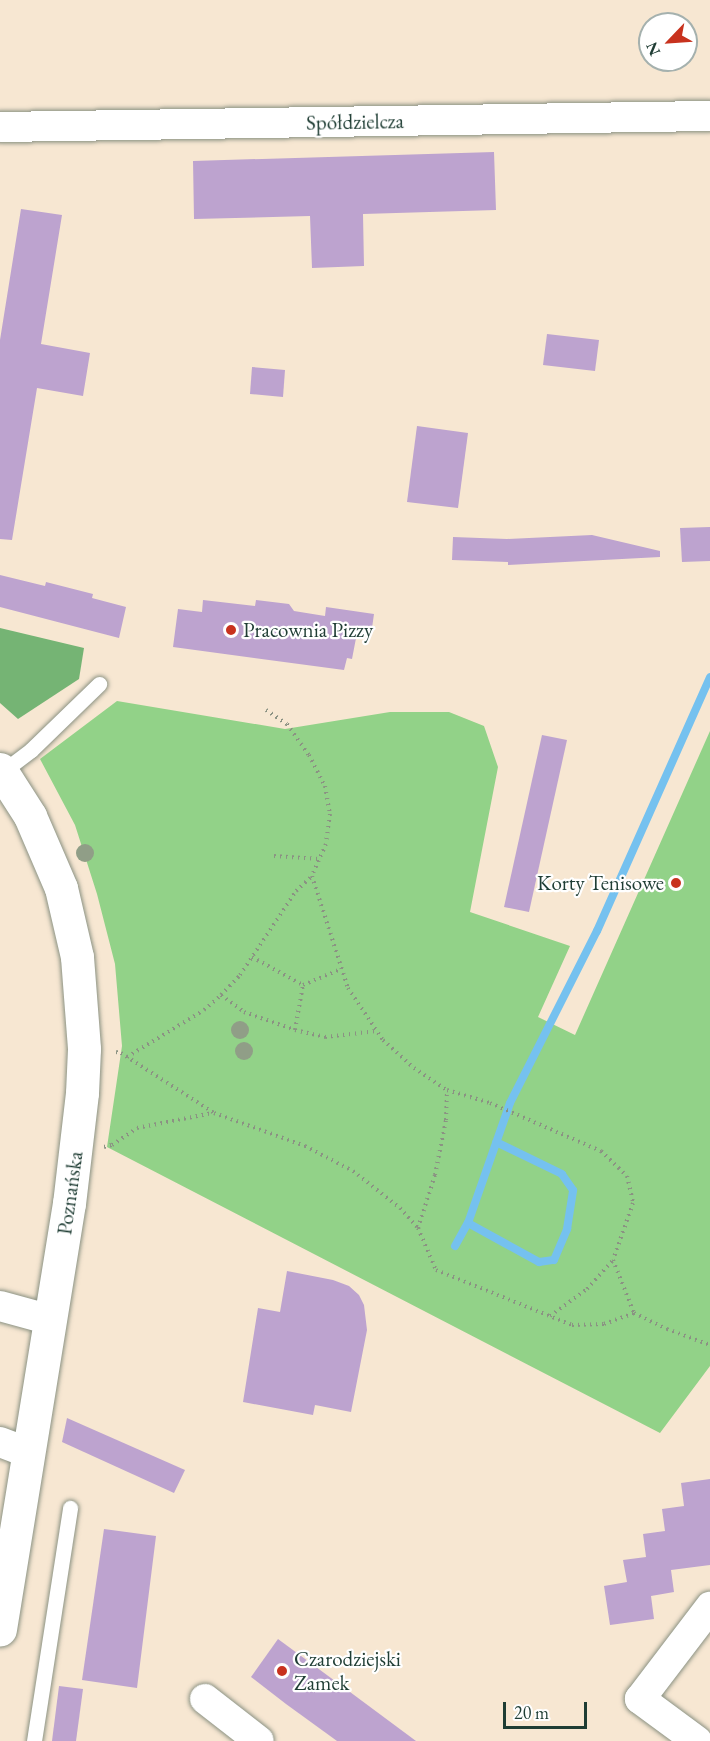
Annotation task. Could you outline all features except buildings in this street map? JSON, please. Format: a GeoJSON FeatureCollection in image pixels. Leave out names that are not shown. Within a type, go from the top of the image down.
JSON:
{"type":"FeatureCollection","features":[{"type":"Feature","properties":{"kind":"street","name":"Spółdzielcza"},"geometry":{"type":"LineString","coordinates":[[0,127],[710,116]]}},
{"type":"Feature","properties":{"kind":"street","name":"Poznańska"},"geometry":{"type":"LineString","coordinates":[[0,1629],[14,1447],[51,1320],[82,1093],[82,999],[71,924],[61,888],[30,816],[1,771]]}},
{"type":"Feature","properties":{"kind":"street"},"geometry":{"type":"LineString","coordinates":[[0,1306],[51,1320]]}},
{"type":"Feature","properties":{"kind":"street"},"geometry":{"type":"LineString","coordinates":[[697,1741],[640,1699],[710,1607]]}},
{"type":"Feature","properties":{"kind":"street"},"geometry":{"type":"LineString","coordinates":[[205,1700],[259,1741]]}},
{"type":"Feature","properties":{"kind":"lane"},"geometry":{"type":"LineString","coordinates":[[1,771],[31,750],[99,684]]}},
{"type":"Feature","properties":{"kind":"lane"},"geometry":{"type":"LineString","coordinates":[[34,1741],[70,1508]]}},
{"type":"Feature","properties":{"kind":"path"},"geometry":{"type":"LineString","coordinates":[[127,1057],[204,1010],[221,995],[252,957],[296,891],[312,876],[320,859],[326,844],[330,814],[325,786],[309,755],[287,724],[266,710]]}},
{"type":"Feature","properties":{"kind":"path"},"geometry":{"type":"LineString","coordinates":[[274,856],[320,859]]}},
{"type":"Feature","properties":{"kind":"path"},"geometry":{"type":"LineString","coordinates":[[312,876],[348,988],[382,1040],[414,1068],[447,1090],[490,1103],[602,1151],[627,1176],[633,1203],[613,1260],[587,1289],[550,1316]]}},
{"type":"Feature","properties":{"kind":"path"},"geometry":{"type":"LineString","coordinates":[[252,957],[303,985]]}},
{"type":"Feature","properties":{"kind":"path"},"geometry":{"type":"LineString","coordinates":[[303,985],[341,969]]}},
{"type":"Feature","properties":{"kind":"path"},"geometry":{"type":"LineString","coordinates":[[296,1030],[303,985]]}},
{"type":"Feature","properties":{"kind":"path"},"geometry":{"type":"LineString","coordinates":[[221,995],[244,1012],[296,1030],[325,1037],[377,1031]]}},
{"type":"Feature","properties":{"kind":"path"},"geometry":{"type":"LineString","coordinates":[[116,1052],[213,1113],[305,1146],[353,1171],[400,1208],[418,1228],[436,1270],[572,1325],[604,1324],[634,1313]]}},
{"type":"Feature","properties":{"kind":"path"},"geometry":{"type":"LineString","coordinates":[[418,1228],[435,1175],[446,1120],[447,1090]]}},
{"type":"Feature","properties":{"kind":"path"},"geometry":{"type":"LineString","coordinates":[[102,1148],[112,1145],[137,1128],[213,1113]]}},
{"type":"Feature","properties":{"kind":"path"},"geometry":{"type":"LineString","coordinates":[[613,1260],[634,1313],[667,1329],[710,1345]]}},
{"type":"Feature","properties":{"kind":"green space"},"geometry":{"type":"Polygon","coordinates":[[[0,628],[84,648],[79,679],[18,719],[0,703],[0,628]]]}},
{"type":"Feature","properties":{"kind":"green space"},"geometry":{"type":"Polygon","coordinates":[[[117,701],[285,729],[390,712],[449,712],[484,726],[498,767],[470,912],[570,946],[538,1017],[575,1035],[710,731],[710,1366],[660,1433],[107,1147],[122,1046],[115,964],[97,894],[75,825],[40,759],[117,701]]]}},
{"type":"Feature","properties":{"kind":"waterway"},"geometry":{"type":"LineString","coordinates":[[455,1246],[468,1223],[510,1103],[597,931],[710,677]]}},
{"type":"Feature","properties":{"kind":"waterway"},"geometry":{"type":"LineString","coordinates":[[468,1223],[539,1262],[554,1260],[567,1229],[573,1190],[562,1174],[496,1142]]}},
{"type":"Feature","properties":{"kind":"place","name":"Pracownia Pizzy"},"geometry":{"type":"Point","coordinates":[231,630]}},
{"type":"Feature","properties":{"kind":"place","name":"Korty Tenisowe"},"geometry":{"type":"Point","coordinates":[676,883]}},
{"type":"Feature","properties":{"kind":"place","name":"Czarodziejski Zamek"},"geometry":{"type":"Point","coordinates":[282,1671]}}]}
